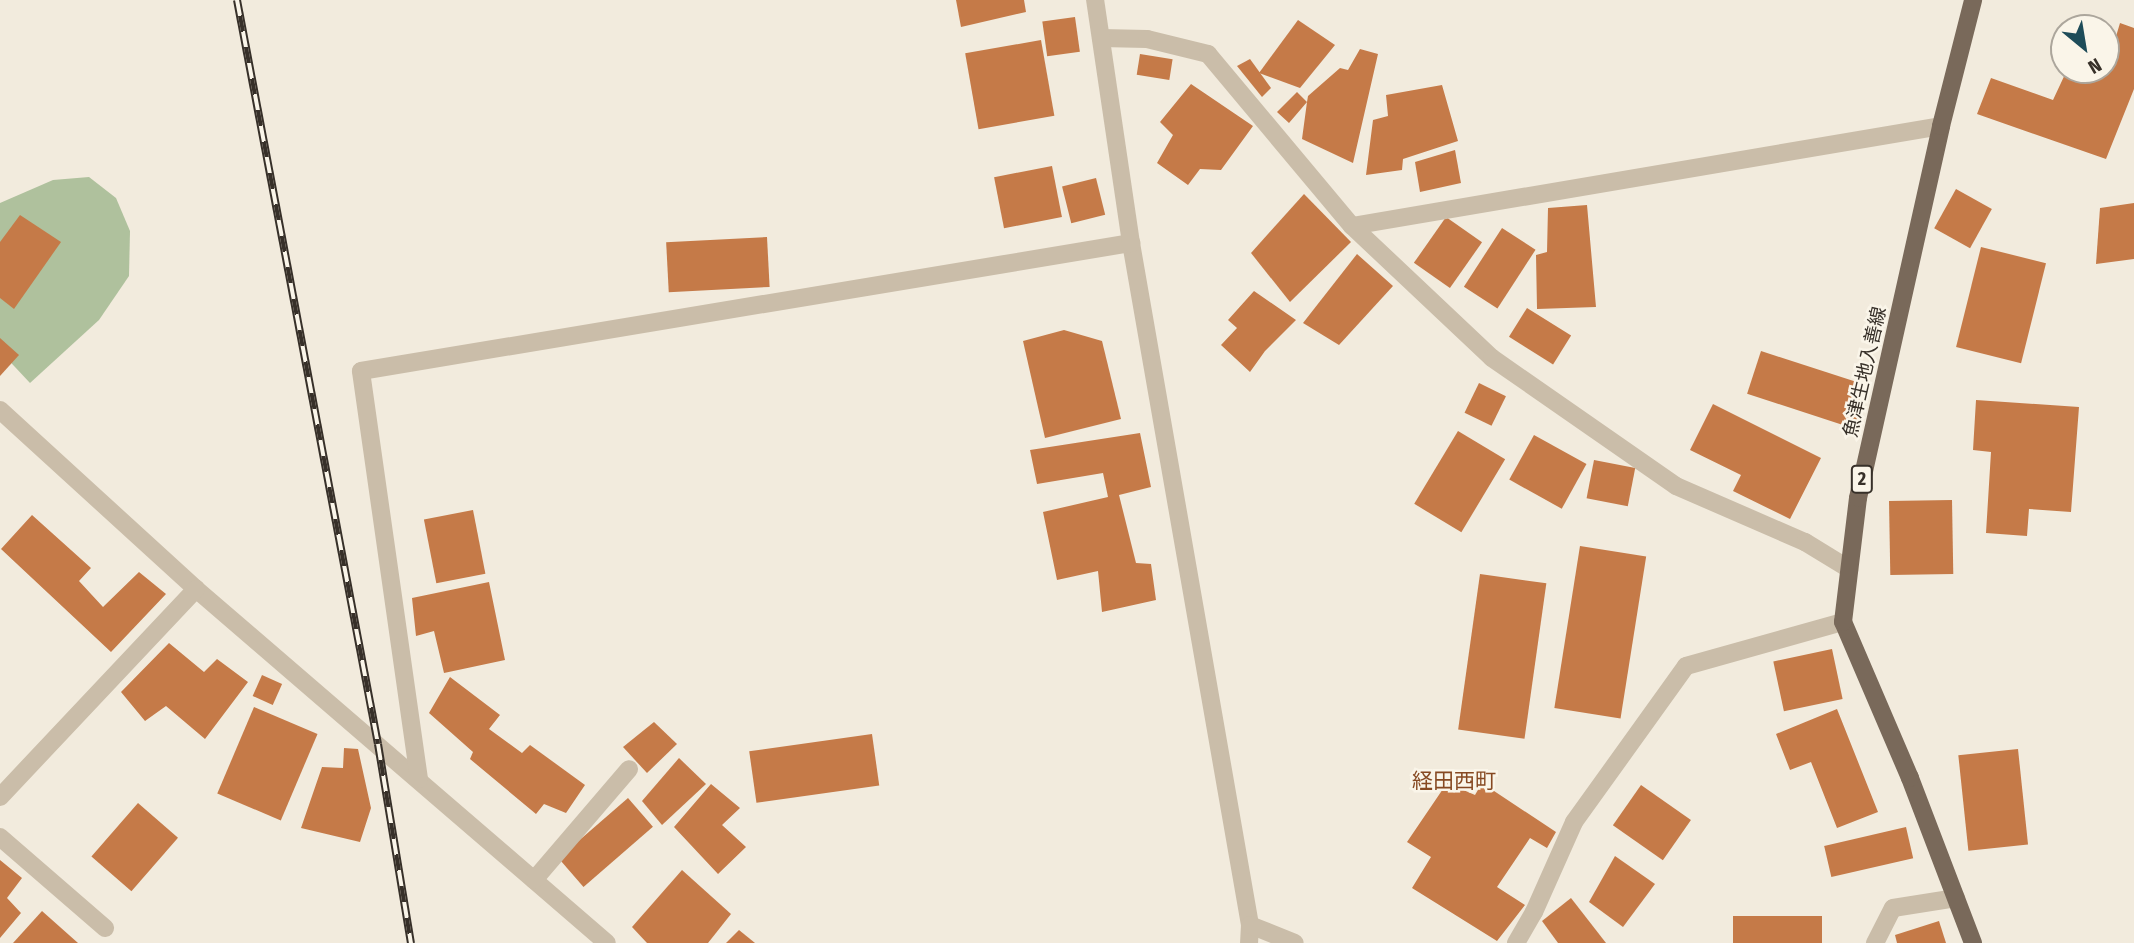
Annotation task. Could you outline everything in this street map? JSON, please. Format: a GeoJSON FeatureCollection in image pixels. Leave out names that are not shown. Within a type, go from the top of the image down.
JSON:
{"type":"FeatureCollection","features":[{"type":"Feature","properties":{"kind":"main road","name":"魚津生地入善線"},"geometry":{"type":"LineString","coordinates":[[1973,0],[1941,126],[1858,498],[1843,622],[1910,778],[1973,943]]}},
{"type":"Feature","properties":{"kind":"street"},"geometry":{"type":"LineString","coordinates":[[1095,0],[1131,243],[1250,925],[1249,943]]}},
{"type":"Feature","properties":{"kind":"street"},"geometry":{"type":"LineString","coordinates":[[1101,38],[1147,39],[1208,54],[1352,226],[1492,358],[1676,486],[1805,542],[1849,569]]}},
{"type":"Feature","properties":{"kind":"street"},"geometry":{"type":"LineString","coordinates":[[1352,226],[1941,126]]}},
{"type":"Feature","properties":{"kind":"street"},"geometry":{"type":"LineString","coordinates":[[419,779],[361,371],[1131,243]]}},
{"type":"Feature","properties":{"kind":"street"},"geometry":{"type":"LineString","coordinates":[[0,410],[196,589],[607,943]]}},
{"type":"Feature","properties":{"kind":"street"},"geometry":{"type":"LineString","coordinates":[[0,797],[196,589]]}},
{"type":"Feature","properties":{"kind":"street"},"geometry":{"type":"LineString","coordinates":[[1516,943],[1534,912],[1574,822],[1686,666],[1843,622]]}},
{"type":"Feature","properties":{"kind":"street"},"geometry":{"type":"LineString","coordinates":[[534,880],[629,769]]}},
{"type":"Feature","properties":{"kind":"street"},"geometry":{"type":"LineString","coordinates":[[0,837],[105,928]]}},
{"type":"Feature","properties":{"kind":"street"},"geometry":{"type":"LineString","coordinates":[[1875,943],[1893,908],[1956,898]]}},
{"type":"Feature","properties":{"kind":"street"},"geometry":{"type":"LineString","coordinates":[[1250,925],[1295,943]]}},
{"type":"Feature","properties":{"kind":"green space"},"geometry":{"type":"Polygon","coordinates":[[[89,177],[116,198],[130,231],[129,276],[99,320],[30,383],[0,351],[0,203],[53,180],[89,177]]]}},
{"type":"Feature","properties":{"kind":"building"},"geometry":{"type":"Polygon","coordinates":[[[956,0],[1024,0],[1026,12],[961,27],[956,0]]]}},
{"type":"Feature","properties":{"kind":"building"},"geometry":{"type":"Polygon","coordinates":[[[1075,17],[1080,52],[1047,56],[1042,22],[1075,17]]]}},
{"type":"Feature","properties":{"kind":"building"},"geometry":{"type":"Polygon","coordinates":[[[1298,20],[1335,45],[1300,88],[1259,73],[1298,20]]]}},
{"type":"Feature","properties":{"kind":"building"},"geometry":{"type":"Polygon","coordinates":[[[2120,23],[2134,28],[2134,89],[2106,159],[1977,114],[1991,78],[2053,100],[2060,84],[2120,84],[2120,23]]]}},
{"type":"Feature","properties":{"kind":"building"},"geometry":{"type":"Polygon","coordinates":[[[1041,40],[1054,116],[979,129],[965,53],[1041,40]]]}},
{"type":"Feature","properties":{"kind":"building"},"geometry":{"type":"Polygon","coordinates":[[[1360,49],[1378,54],[1353,163],[1302,139],[1308,96],[1340,68],[1348,70],[1360,49]]]}},
{"type":"Feature","properties":{"kind":"building"},"geometry":{"type":"Polygon","coordinates":[[[1140,54],[1173,59],[1169,80],[1137,75],[1140,54]]]}},
{"type":"Feature","properties":{"kind":"building"},"geometry":{"type":"Polygon","coordinates":[[[1250,59],[1271,88],[1262,97],[1237,66],[1250,59]]]}},
{"type":"Feature","properties":{"kind":"building"},"geometry":{"type":"Polygon","coordinates":[[[1191,84],[1253,126],[1221,170],[1200,169],[1188,185],[1157,163],[1173,135],[1160,122],[1191,84]]]}},
{"type":"Feature","properties":{"kind":"building"},"geometry":{"type":"Polygon","coordinates":[[[1442,85],[1458,141],[1403,159],[1402,170],[1366,175],[1373,120],[1388,116],[1386,95],[1442,85]]]}},
{"type":"Feature","properties":{"kind":"building"},"geometry":{"type":"Polygon","coordinates":[[[1297,92],[1307,102],[1289,123],[1277,112],[1297,92]]]}},
{"type":"Feature","properties":{"kind":"building"},"geometry":{"type":"Polygon","coordinates":[[[1455,150],[1461,183],[1420,192],[1415,162],[1455,150]]]}},
{"type":"Feature","properties":{"kind":"building"},"geometry":{"type":"Polygon","coordinates":[[[1052,166],[1062,217],[1004,228],[994,177],[1052,166]]]}},
{"type":"Feature","properties":{"kind":"building"},"geometry":{"type":"Polygon","coordinates":[[[1096,178],[1105,215],[1071,223],[1062,186],[1096,178]]]}},
{"type":"Feature","properties":{"kind":"building"},"geometry":{"type":"Polygon","coordinates":[[[1956,189],[1992,209],[1970,248],[1934,228],[1956,189]]]}},
{"type":"Feature","properties":{"kind":"building"},"geometry":{"type":"Polygon","coordinates":[[[1304,194],[1351,242],[1290,302],[1251,253],[1304,194]]]}},
{"type":"Feature","properties":{"kind":"building"},"geometry":{"type":"Polygon","coordinates":[[[2134,203],[2134,259],[2096,264],[2100,208],[2134,203]]]}},
{"type":"Feature","properties":{"kind":"building"},"geometry":{"type":"Polygon","coordinates":[[[1587,205],[1596,307],[1537,309],[1536,255],[1547,252],[1548,208],[1587,205]]]}},
{"type":"Feature","properties":{"kind":"building"},"geometry":{"type":"Polygon","coordinates":[[[20,215],[61,242],[14,309],[0,298],[0,242],[20,215]]]}},
{"type":"Feature","properties":{"kind":"building"},"geometry":{"type":"Polygon","coordinates":[[[1446,217],[1482,242],[1450,288],[1414,263],[1446,217]]]}},
{"type":"Feature","properties":{"kind":"building"},"geometry":{"type":"Polygon","coordinates":[[[1502,228],[1536,250],[1497,308],[1464,287],[1502,228]]]}},
{"type":"Feature","properties":{"kind":"building"},"geometry":{"type":"Polygon","coordinates":[[[767,237],[770,287],[669,292],[666,242],[767,237]]]}},
{"type":"Feature","properties":{"kind":"building"},"geometry":{"type":"Polygon","coordinates":[[[1981,247],[2046,263],[2021,363],[1956,347],[1981,247]]]}},
{"type":"Feature","properties":{"kind":"building"},"geometry":{"type":"Polygon","coordinates":[[[1357,254],[1393,286],[1339,345],[1303,323],[1357,254]]]}},
{"type":"Feature","properties":{"kind":"building"},"geometry":{"type":"Polygon","coordinates":[[[1254,291],[1296,320],[1265,351],[1250,372],[1221,345],[1237,328],[1228,320],[1254,291]]]}},
{"type":"Feature","properties":{"kind":"building"},"geometry":{"type":"Polygon","coordinates":[[[1527,308],[1571,336],[1553,364],[1509,337],[1527,308]]]}},
{"type":"Feature","properties":{"kind":"building"},"geometry":{"type":"Polygon","coordinates":[[[1064,330],[1102,341],[1121,419],[1045,438],[1023,341],[1064,330]]]}},
{"type":"Feature","properties":{"kind":"building"},"geometry":{"type":"Polygon","coordinates":[[[0,338],[19,355],[0,376],[0,338]]]}},
{"type":"Feature","properties":{"kind":"building"},"geometry":{"type":"Polygon","coordinates":[[[1761,351],[1868,386],[1854,428],[1747,394],[1761,351]]]}},
{"type":"Feature","properties":{"kind":"building"},"geometry":{"type":"Polygon","coordinates":[[[1479,383],[1506,396],[1491,426],[1465,413],[1479,383]]]}},
{"type":"Feature","properties":{"kind":"building"},"geometry":{"type":"Polygon","coordinates":[[[1976,400],[2079,407],[2071,512],[2029,509],[2027,536],[1986,533],[1991,452],[1973,450],[1976,400]]]}},
{"type":"Feature","properties":{"kind":"building"},"geometry":{"type":"Polygon","coordinates":[[[1713,404],[1821,458],[1790,519],[1733,491],[1741,475],[1690,450],[1713,404]]]}},
{"type":"Feature","properties":{"kind":"building"},"geometry":{"type":"Polygon","coordinates":[[[1458,431],[1505,459],[1461,532],[1414,504],[1458,431]]]}},
{"type":"Feature","properties":{"kind":"building"},"geometry":{"type":"Polygon","coordinates":[[[1140,433],[1151,487],[1119,495],[1136,563],[1151,564],[1156,600],[1102,612],[1098,571],[1057,580],[1043,512],[1108,497],[1103,473],[1037,484],[1030,450],[1140,433]]]}},
{"type":"Feature","properties":{"kind":"building"},"geometry":{"type":"Polygon","coordinates":[[[1534,435],[1586,464],[1562,509],[1509,480],[1534,435]]]}},
{"type":"Feature","properties":{"kind":"building"},"geometry":{"type":"Polygon","coordinates":[[[1594,460],[1635,468],[1628,506],[1587,498],[1594,460]]]}},
{"type":"Feature","properties":{"kind":"building"},"geometry":{"type":"Polygon","coordinates":[[[1952,500],[1953,574],[1890,575],[1889,501],[1952,500]]]}},
{"type":"Feature","properties":{"kind":"building"},"geometry":{"type":"Polygon","coordinates":[[[473,510],[485,574],[436,583],[424,520],[473,510]]]}},
{"type":"Feature","properties":{"kind":"building"},"geometry":{"type":"Polygon","coordinates":[[[32,515],[91,568],[79,581],[103,607],[139,572],[166,594],[111,652],[1,549],[32,515]]]}},
{"type":"Feature","properties":{"kind":"building"},"geometry":{"type":"Polygon","coordinates":[[[1580,546],[1646,556],[1621,718],[1554,708],[1580,546]]]}},
{"type":"Feature","properties":{"kind":"building"},"geometry":{"type":"Polygon","coordinates":[[[1480,574],[1546,583],[1524,739],[1458,729],[1480,574]]]}},
{"type":"Feature","properties":{"kind":"building"},"geometry":{"type":"Polygon","coordinates":[[[489,582],[505,660],[444,673],[434,631],[416,636],[412,598],[489,582]]]}},
{"type":"Feature","properties":{"kind":"building"},"geometry":{"type":"Polygon","coordinates":[[[169,643],[204,672],[217,659],[248,682],[205,739],[166,706],[145,721],[121,692],[169,643]]]}},
{"type":"Feature","properties":{"kind":"building"},"geometry":{"type":"Polygon","coordinates":[[[1832,649],[1843,699],[1784,711],[1773,661],[1832,649]]]}},
{"type":"Feature","properties":{"kind":"building"},"geometry":{"type":"Polygon","coordinates":[[[262,675],[282,684],[273,705],[253,696],[262,675]]]}},
{"type":"Feature","properties":{"kind":"building"},"geometry":{"type":"Polygon","coordinates":[[[450,677],[500,715],[489,729],[522,753],[530,745],[585,785],[566,813],[544,804],[536,814],[470,759],[473,752],[429,713],[450,677]]]}},
{"type":"Feature","properties":{"kind":"building"},"geometry":{"type":"Polygon","coordinates":[[[254,707],[318,734],[281,820],[217,794],[254,707]]]}},
{"type":"Feature","properties":{"kind":"building"},"geometry":{"type":"Polygon","coordinates":[[[1837,709],[1878,812],[1837,828],[1811,762],[1790,770],[1776,734],[1837,709]]]}},
{"type":"Feature","properties":{"kind":"building"},"geometry":{"type":"Polygon","coordinates":[[[654,722],[677,744],[647,773],[623,747],[654,722]]]}},
{"type":"Feature","properties":{"kind":"building"},"geometry":{"type":"Polygon","coordinates":[[[872,734],[879,785],[756,803],[749,751],[872,734]]]}},
{"type":"Feature","properties":{"kind":"building"},"geometry":{"type":"Polygon","coordinates":[[[344,748],[358,749],[371,808],[360,842],[301,828],[322,767],[343,768],[344,748]]]}},
{"type":"Feature","properties":{"kind":"building"},"geometry":{"type":"Polygon","coordinates":[[[2018,749],[2028,844],[1968,851],[1958,755],[2018,749]]]}},
{"type":"Feature","properties":{"kind":"building"},"geometry":{"type":"Polygon","coordinates":[[[679,758],[706,784],[662,825],[642,801],[679,758]]]}},
{"type":"Feature","properties":{"kind":"building"},"geometry":{"type":"Polygon","coordinates":[[[1447,783],[1475,795],[1482,783],[1556,832],[1547,848],[1530,838],[1497,887],[1525,905],[1497,941],[1412,888],[1431,857],[1407,842],[1447,783]]]}},
{"type":"Feature","properties":{"kind":"building"},"geometry":{"type":"Polygon","coordinates":[[[711,784],[740,808],[722,825],[746,847],[718,874],[674,827],[711,784]]]}},
{"type":"Feature","properties":{"kind":"building"},"geometry":{"type":"Polygon","coordinates":[[[1641,785],[1691,820],[1663,860],[1613,825],[1641,785]]]}},
{"type":"Feature","properties":{"kind":"building"},"geometry":{"type":"Polygon","coordinates":[[[628,798],[653,827],[583,887],[559,858],[628,798]]]}},
{"type":"Feature","properties":{"kind":"building"},"geometry":{"type":"Polygon","coordinates":[[[138,803],[178,838],[131,891],[91,857],[138,803]]]}},
{"type":"Feature","properties":{"kind":"building"},"geometry":{"type":"Polygon","coordinates":[[[1906,827],[1913,858],[1831,877],[1824,846],[1906,827]]]}},
{"type":"Feature","properties":{"kind":"building"},"geometry":{"type":"Polygon","coordinates":[[[1615,856],[1655,884],[1623,927],[1589,902],[1615,856]]]}},
{"type":"Feature","properties":{"kind":"building"},"geometry":{"type":"Polygon","coordinates":[[[0,860],[22,878],[7,898],[21,913],[0,938],[0,860]]]}},
{"type":"Feature","properties":{"kind":"building"},"geometry":{"type":"Polygon","coordinates":[[[682,870],[731,914],[708,943],[647,943],[632,927],[682,870]]]}},
{"type":"Feature","properties":{"kind":"building"},"geometry":{"type":"Polygon","coordinates":[[[1571,898],[1606,943],[1558,943],[1542,921],[1571,898]]]}},
{"type":"Feature","properties":{"kind":"building"},"geometry":{"type":"Polygon","coordinates":[[[42,911],[78,943],[13,943],[42,911]]]}},
{"type":"Feature","properties":{"kind":"building"},"geometry":{"type":"Polygon","coordinates":[[[1733,916],[1822,916],[1822,943],[1733,943],[1733,916]]]}},
{"type":"Feature","properties":{"kind":"building"},"geometry":{"type":"Polygon","coordinates":[[[1939,921],[1946,943],[1897,943],[1895,935],[1939,921]]]}},
{"type":"Feature","properties":{"kind":"building"},"geometry":{"type":"Polygon","coordinates":[[[739,930],[755,943],[726,943],[739,930]]]}},
{"type":"Feature","properties":{"kind":"railway"},"geometry":{"type":"LineString","coordinates":[[237,0],[378,744],[411,943]]}},
{"type":"Feature","properties":{"kind":"district","name":"経田西町"},"geometry":{"type":"Point","coordinates":[1454,781]}}]}
